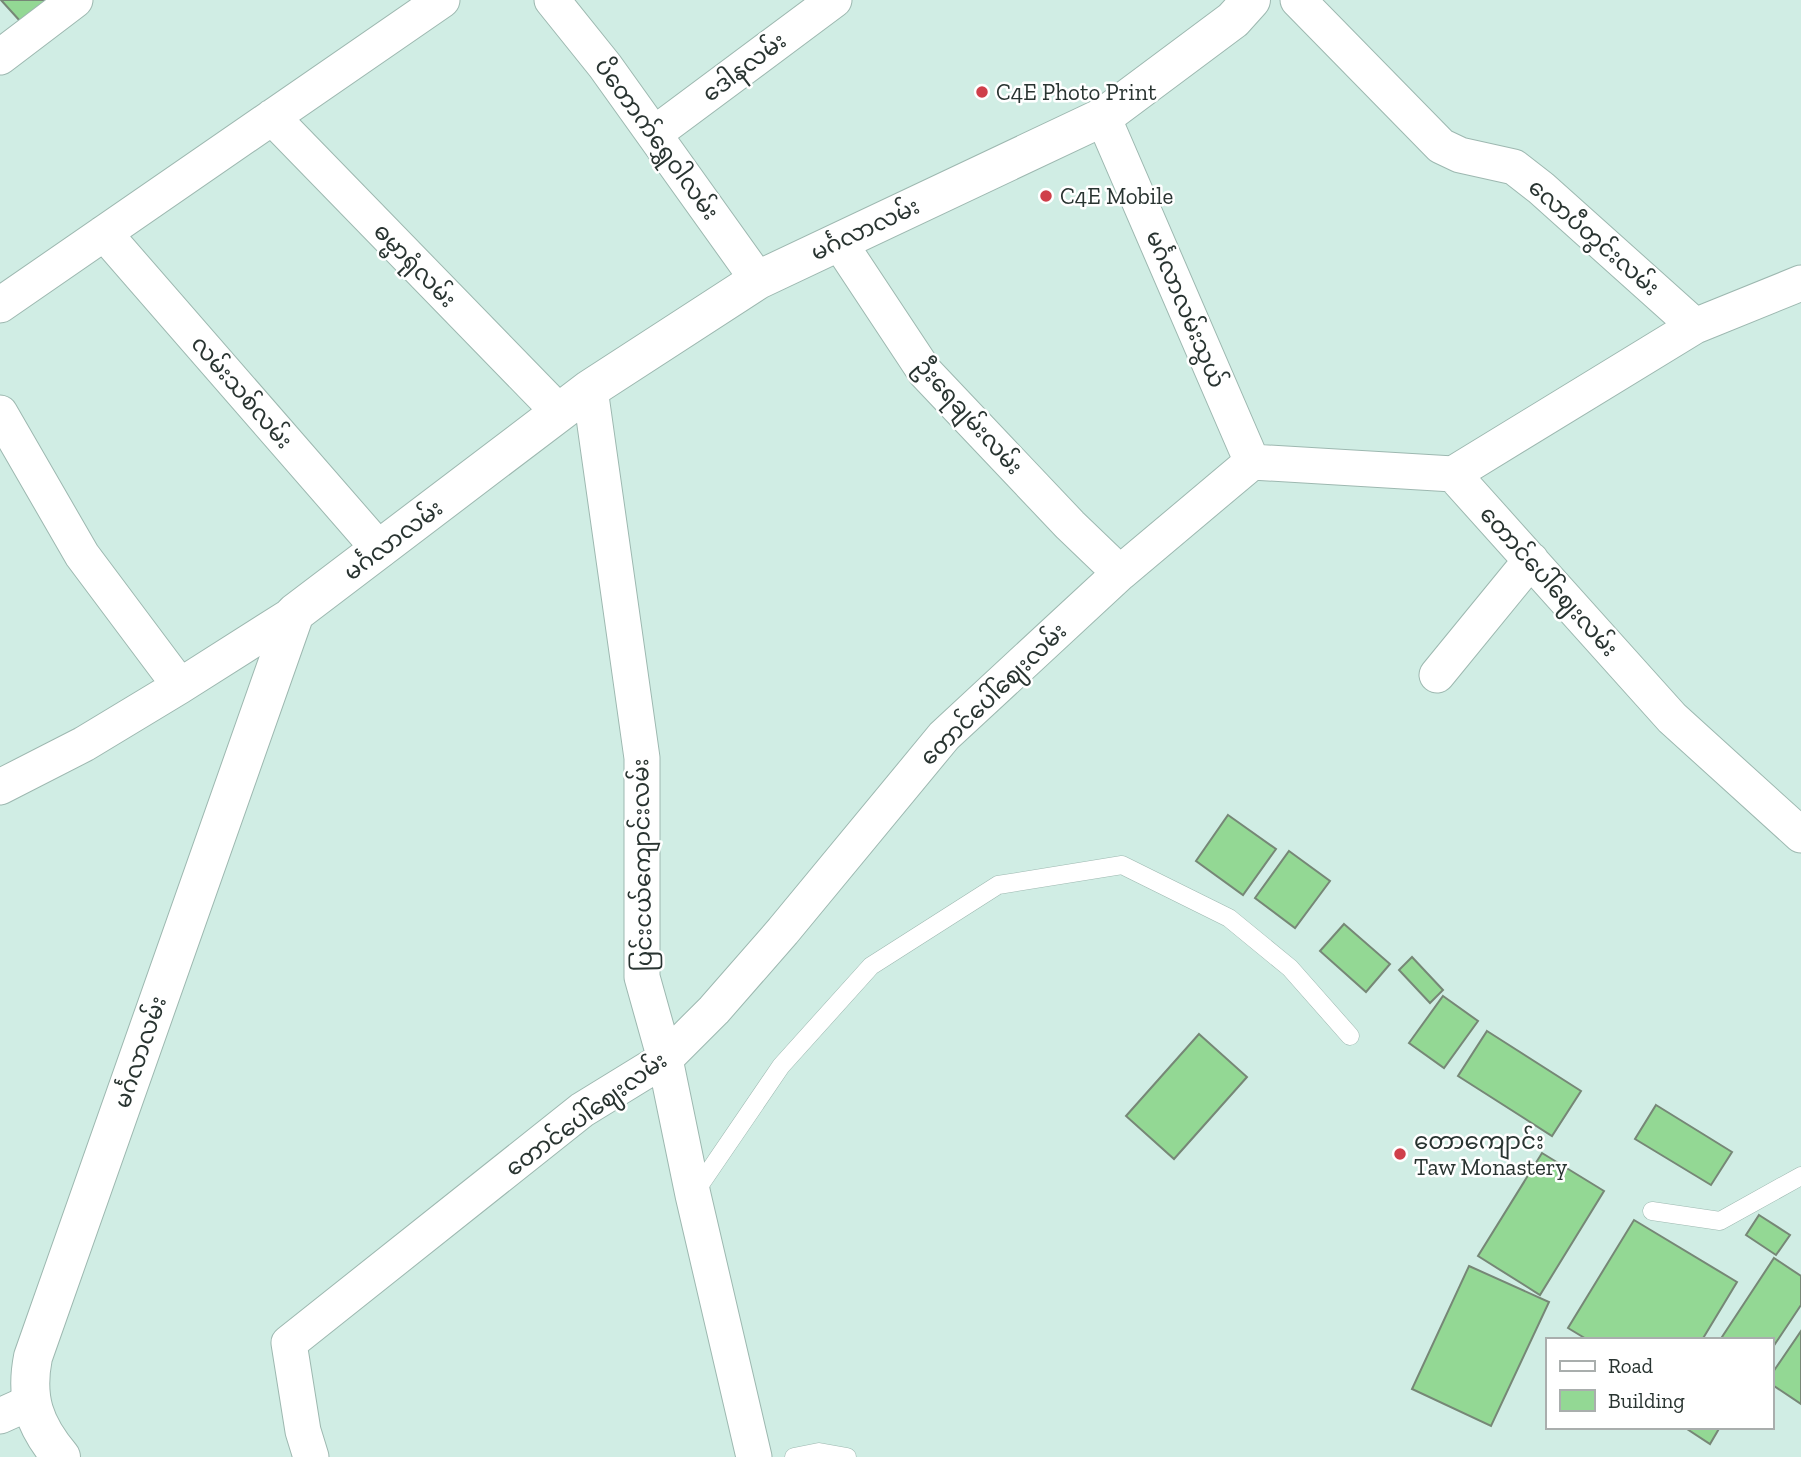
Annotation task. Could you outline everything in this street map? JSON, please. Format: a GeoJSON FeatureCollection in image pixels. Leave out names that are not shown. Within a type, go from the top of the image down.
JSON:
{"type":"FeatureCollection","features":[{"type":"Feature","properties":{"kind":"street"},"geometry":{"type":"LineString","coordinates":[[0,57],[75,0]]}},
{"type":"Feature","properties":{"kind":"street"},"geometry":{"type":"LineString","coordinates":[[0,304],[442,0]]}},
{"type":"Feature","properties":{"kind":"street","name":"ပိတောက်ရွှေဝါလမ်း"},"geometry":{"type":"LineString","coordinates":[[552,0],[605,66],[758,280]]}},
{"type":"Feature","properties":{"kind":"street","name":"ဒေါနလမ်း"},"geometry":{"type":"LineString","coordinates":[[654,134],[834,0]]}},
{"type":"Feature","properties":{"kind":"street","name":"မင်္ဂလာလမ်း"},"geometry":{"type":"LineString","coordinates":[[61,1457],[38,1424],[15,1409],[29,1379],[33,1357],[295,612],[590,389],[758,280],[1103,117],[1233,20],[1251,0]]}},
{"type":"Feature","properties":{"kind":"street","name":"လောပီတွင်းလမ်း"},"geometry":{"type":"LineString","coordinates":[[1298,0],[1441,146],[1477,160],[1514,167],[1542,188],[1695,326]]}},
{"type":"Feature","properties":{"kind":"street","name":"ဓမ္မာရုံလမ်း"},"geometry":{"type":"LineString","coordinates":[[271,117],[559,412]]}},
{"type":"Feature","properties":{"kind":"street","name":"မင်္ဂလာလမ်းသွယ်"},"geometry":{"type":"LineString","coordinates":[[1103,117],[1252,462]]}},
{"type":"Feature","properties":{"kind":"street","name":"လမ်းသစ်လမ်း"},"geometry":{"type":"LineString","coordinates":[[104,233],[380,550]]}},
{"type":"Feature","properties":{"kind":"street","name":"ဦးရေချမ်းလမ်း"},"geometry":{"type":"LineString","coordinates":[[839,242],[925,372],[1070,525],[1120,573]]}},
{"type":"Feature","properties":{"kind":"street"},"geometry":{"type":"LineString","coordinates":[[1252,462],[1453,474],[1695,326],[1801,283]]}},
{"type":"Feature","properties":{"kind":"street","name":"ပြင်းငယ်ကျောင်းလမ်း"},"geometry":{"type":"LineString","coordinates":[[590,389],[642,758],[642,977],[665,1059],[693,1195],[754,1457]]}},
{"type":"Feature","properties":{"kind":"street"},"geometry":{"type":"LineString","coordinates":[[0,413],[82,555],[180,686]]}},
{"type":"Feature","properties":{"kind":"street","name":"တောင်ပေါ်ဈေးလမ်း"},"geometry":{"type":"LineString","coordinates":[[307,1444],[289,1343],[583,1110],[665,1059],[714,1010],[783,931],[944,736],[1120,573],[1252,462]]}},
{"type":"Feature","properties":{"kind":"street","name":"တောင်ပေါ်ဈေးလမ်း"},"geometry":{"type":"LineString","coordinates":[[1453,474],[1672,718],[1801,835]]}},
{"type":"Feature","properties":{"kind":"street"},"geometry":{"type":"LineString","coordinates":[[1437,675],[1531,560]]}},
{"type":"Feature","properties":{"kind":"street"},"geometry":{"type":"LineString","coordinates":[[0,787],[84,744],[295,612]]}},
{"type":"Feature","properties":{"kind":"lane"},"geometry":{"type":"LineString","coordinates":[[693,1195],[781,1066],[871,966],[998,885],[1122,865],[1229,918],[1290,968],[1350,1036]]}},
{"type":"Feature","properties":{"kind":"lane"},"geometry":{"type":"LineString","coordinates":[[1652,1211],[1720,1221],[1801,1176]]}},
{"type":"Feature","properties":{"kind":"lane"},"geometry":{"type":"LineString","coordinates":[[794,1457],[820,1452],[848,1457]]}},
{"type":"Feature","properties":{"kind":"building"},"geometry":{"type":"Polygon","coordinates":[[[1,0],[66,0],[30,32],[1,0]]]}},
{"type":"Feature","properties":{"kind":"building"},"geometry":{"type":"Polygon","coordinates":[[[1228,815],[1276,849],[1243,895],[1196,861],[1228,815]]]}},
{"type":"Feature","properties":{"kind":"building"},"geometry":{"type":"Polygon","coordinates":[[[1289,851],[1330,881],[1295,928],[1255,898],[1289,851]]]}},
{"type":"Feature","properties":{"kind":"building"},"geometry":{"type":"Polygon","coordinates":[[[1344,924],[1390,964],[1366,992],[1320,951],[1344,924]]]}},
{"type":"Feature","properties":{"kind":"building"},"geometry":{"type":"Polygon","coordinates":[[[1412,957],[1443,990],[1430,1003],[1399,970],[1412,957]]]}},
{"type":"Feature","properties":{"kind":"building"},"geometry":{"type":"Polygon","coordinates":[[[1443,996],[1478,1021],[1444,1068],[1409,1043],[1443,996]]]}},
{"type":"Feature","properties":{"kind":"building"},"geometry":{"type":"Polygon","coordinates":[[[1487,1031],[1581,1091],[1552,1136],[1458,1076],[1487,1031]]]}},
{"type":"Feature","properties":{"kind":"building"},"geometry":{"type":"Polygon","coordinates":[[[1199,1034],[1247,1077],[1174,1159],[1126,1116],[1199,1034]]]}},
{"type":"Feature","properties":{"kind":"building"},"geometry":{"type":"Polygon","coordinates":[[[1656,1105],[1732,1152],[1711,1185],[1635,1139],[1656,1105]]]}},
{"type":"Feature","properties":{"kind":"building"},"geometry":{"type":"Polygon","coordinates":[[[1542,1153],[1604,1191],[1540,1295],[1478,1256],[1542,1153]]]}},
{"type":"Feature","properties":{"kind":"building"},"geometry":{"type":"Polygon","coordinates":[[[1759,1215],[1790,1235],[1776,1255],[1746,1235],[1759,1215]]]}},
{"type":"Feature","properties":{"kind":"building"},"geometry":{"type":"Polygon","coordinates":[[[1634,1220],[1737,1282],[1703,1338],[1585,1338],[1568,1328],[1634,1220]]]}},
{"type":"Feature","properties":{"kind":"building"},"geometry":{"type":"Polygon","coordinates":[[[1774,1258],[1801,1276],[1801,1305],[1773,1347],[1773,1338],[1721,1338],[1774,1258]]]}},
{"type":"Feature","properties":{"kind":"building"},"geometry":{"type":"Polygon","coordinates":[[[1469,1266],[1549,1302],[1491,1426],[1412,1389],[1469,1266]]]}},
{"type":"Feature","properties":{"kind":"building"},"geometry":{"type":"Polygon","coordinates":[[[1801,1331],[1801,1404],[1773,1385],[1773,1372],[1801,1331]]]}},
{"type":"Feature","properties":{"kind":"building"},"geometry":{"type":"Polygon","coordinates":[[[1687,1429],[1719,1429],[1710,1444],[1687,1429]]]}},
{"type":"Feature","properties":{"kind":"place","name":"C4E Photo Print"},"geometry":{"type":"Point","coordinates":[982,92]}},
{"type":"Feature","properties":{"kind":"place","name":"C4E Mobile"},"geometry":{"type":"Point","coordinates":[1046,196]}},
{"type":"Feature","properties":{"kind":"place","name":"တောကျောင်း Taw Monastery"},"geometry":{"type":"Point","coordinates":[1400,1154]}}]}
